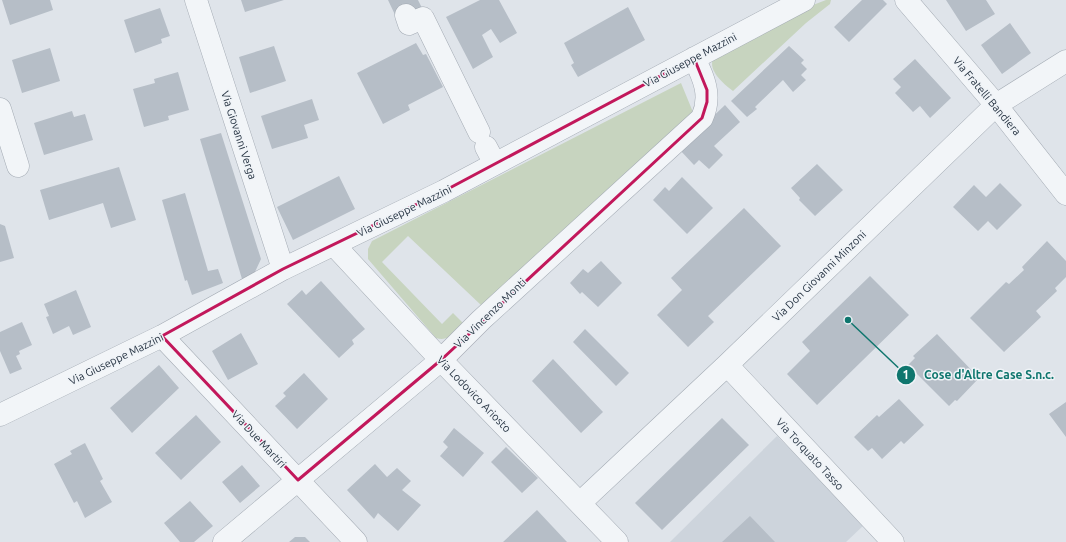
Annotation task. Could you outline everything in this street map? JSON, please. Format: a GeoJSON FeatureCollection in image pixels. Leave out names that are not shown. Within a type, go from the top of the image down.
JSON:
{"type":"FeatureCollection","features":[{"type":"Feature","properties":{"kind":"street","name":"Via Giovanni Verga"},"geometry":{"type":"LineString","coordinates":[[196,0],[283,269]]}},
{"type":"Feature","properties":{"kind":"street","name":"Via Giuseppe Mazzini"},"geometry":{"type":"LineString","coordinates":[[0,415],[162,336],[283,269],[444,191],[486,148],[694,58],[804,0]]}},
{"type":"Feature","properties":{"kind":"street","name":"Via Fratelli Bandiera"},"geometry":{"type":"LineString","coordinates":[[906,0],[996,105],[1066,194]]}},
{"type":"Feature","properties":{"kind":"street"},"geometry":{"type":"LineString","coordinates":[[406,15],[410,24],[423,18],[486,148]]}},
{"type":"Feature","properties":{"kind":"street","name":"Via Vincenzo Monti"},"geometry":{"type":"LineString","coordinates":[[224,542],[441,360],[481,320],[702,118],[707,102],[707,90],[704,77],[694,58]]}},
{"type":"Feature","properties":{"kind":"street","name":"Via Don Giovanni Minzoni"},"geometry":{"type":"LineString","coordinates":[[580,503],[727,365],[996,105],[1066,61]]}},
{"type":"Feature","properties":{"kind":"street"},"geometry":{"type":"LineString","coordinates":[[0,110],[18,166]]}},
{"type":"Feature","properties":{"kind":"street","name":"Via Lodovico Ariosto"},"geometry":{"type":"LineString","coordinates":[[334,245],[441,360],[617,542]]}},
{"type":"Feature","properties":{"kind":"street","name":"Via Due Martiri"},"geometry":{"type":"LineString","coordinates":[[162,336],[356,542]]}},
{"type":"Feature","properties":{"kind":"street","name":"Via Torquato Tasso"},"geometry":{"type":"LineString","coordinates":[[727,365],[893,542]]}},
{"type":"Feature","properties":{"kind":"highlighted area"},"geometry":{"type":"Polygon","coordinates":[[[694,58],[707,90],[707,102],[702,118],[441,360],[298,480],[162,336],[283,269],[444,191],[694,58]]]}},
{"type":"Feature","properties":{"kind":"shaded area"},"geometry":{"type":"Polygon","coordinates":[[[777,436],[864,525],[846,542],[670,542],[777,436]]]}},
{"type":"Feature","properties":{"kind":"green space"},"geometry":{"type":"Polygon","coordinates":[[[826,0],[831,0],[830,4],[806,23],[733,91],[721,81],[715,73],[712,64],[713,59],[813,5],[826,0]]]}},
{"type":"Feature","properties":{"kind":"green space"},"geometry":{"type":"Polygon","coordinates":[[[681,83],[695,117],[482,306],[408,236],[382,262],[442,324],[453,313],[464,324],[455,333],[445,339],[436,338],[368,259],[368,249],[372,241],[681,83]]]}},
{"type":"Feature","properties":{"kind":"building"},"geometry":{"type":"Polygon","coordinates":[[[2,0],[50,0],[53,10],[10,25],[2,0]]]}},
{"type":"Feature","properties":{"kind":"building"},"geometry":{"type":"Polygon","coordinates":[[[241,0],[284,0],[245,12],[241,0]]]}},
{"type":"Feature","properties":{"kind":"building"},"geometry":{"type":"Polygon","coordinates":[[[388,0],[418,0],[422,8],[397,19],[388,0]]]}},
{"type":"Feature","properties":{"kind":"building"},"geometry":{"type":"Polygon","coordinates":[[[480,0],[499,0],[517,33],[500,43],[491,29],[482,35],[493,57],[473,69],[446,17],[480,0]]]}},
{"type":"Feature","properties":{"kind":"building"},"geometry":{"type":"Polygon","coordinates":[[[862,0],[883,0],[887,4],[849,42],[834,27],[862,0]]]}},
{"type":"Feature","properties":{"kind":"building"},"geometry":{"type":"Polygon","coordinates":[[[946,0],[986,0],[995,14],[966,31],[946,0]]]}},
{"type":"Feature","properties":{"kind":"building"},"geometry":{"type":"Polygon","coordinates":[[[628,7],[645,40],[578,77],[571,65],[574,63],[564,43],[628,7]]]}},
{"type":"Feature","properties":{"kind":"building"},"geometry":{"type":"Polygon","coordinates":[[[160,8],[170,36],[161,39],[162,43],[135,53],[124,20],[160,8]]]}},
{"type":"Feature","properties":{"kind":"building"},"geometry":{"type":"Polygon","coordinates":[[[1010,23],[1031,53],[1002,74],[981,45],[1010,23]]]}},
{"type":"Feature","properties":{"kind":"building"},"geometry":{"type":"Polygon","coordinates":[[[416,43],[423,55],[426,54],[443,87],[408,105],[410,110],[383,124],[357,73],[416,43]]]}},
{"type":"Feature","properties":{"kind":"building"},"geometry":{"type":"Polygon","coordinates":[[[274,46],[286,81],[250,93],[239,57],[274,46]]]}},
{"type":"Feature","properties":{"kind":"building"},"geometry":{"type":"Polygon","coordinates":[[[789,46],[804,60],[801,63],[807,69],[801,75],[806,80],[793,92],[783,80],[755,107],[757,109],[747,117],[731,101],[789,46]]]}},
{"type":"Feature","properties":{"kind":"building"},"geometry":{"type":"Polygon","coordinates":[[[50,48],[60,81],[22,93],[12,60],[50,48]]]}},
{"type":"Feature","properties":{"kind":"building"},"geometry":{"type":"Polygon","coordinates":[[[915,59],[951,98],[930,118],[920,106],[913,112],[895,93],[901,87],[893,79],[915,59]]]}},
{"type":"Feature","properties":{"kind":"building"},"geometry":{"type":"Polygon","coordinates":[[[178,72],[189,110],[168,116],[169,120],[144,127],[133,89],[155,83],[154,79],[178,72]]]}},
{"type":"Feature","properties":{"kind":"building"},"geometry":{"type":"Polygon","coordinates":[[[312,99],[319,120],[304,125],[308,138],[272,149],[261,116],[312,99]]]}},
{"type":"Feature","properties":{"kind":"building"},"geometry":{"type":"Polygon","coordinates":[[[725,105],[740,122],[714,146],[723,155],[709,169],[699,160],[694,165],[679,149],[725,105]]]}},
{"type":"Feature","properties":{"kind":"building"},"geometry":{"type":"Polygon","coordinates":[[[72,111],[74,117],[85,114],[93,140],[44,155],[34,123],[72,111]]]}},
{"type":"Feature","properties":{"kind":"building"},"geometry":{"type":"Polygon","coordinates":[[[221,133],[261,259],[254,274],[242,279],[200,139],[221,133]]]}},
{"type":"Feature","properties":{"kind":"building"},"geometry":{"type":"Polygon","coordinates":[[[817,164],[843,190],[815,216],[799,200],[800,198],[791,188],[817,164]]]}},
{"type":"Feature","properties":{"kind":"building"},"geometry":{"type":"Polygon","coordinates":[[[119,167],[136,220],[111,228],[103,203],[49,220],[40,190],[119,167]]]}},
{"type":"Feature","properties":{"kind":"building"},"geometry":{"type":"Polygon","coordinates":[[[339,176],[355,209],[293,240],[277,207],[339,176]]]}},
{"type":"Feature","properties":{"kind":"building"},"geometry":{"type":"Polygon","coordinates":[[[682,177],[713,208],[687,234],[653,200],[665,187],[669,191],[682,177]]]}},
{"type":"Feature","properties":{"kind":"building"},"geometry":{"type":"Polygon","coordinates":[[[1000,183],[1022,205],[997,230],[988,221],[978,231],[953,207],[974,185],[986,197],[1000,183]]]}},
{"type":"Feature","properties":{"kind":"building"},"geometry":{"type":"Polygon","coordinates":[[[185,193],[208,271],[218,269],[223,283],[192,295],[187,280],[185,281],[162,200],[185,193]]]}},
{"type":"Feature","properties":{"kind":"building"},"geometry":{"type":"Polygon","coordinates":[[[744,208],[781,246],[708,316],[714,322],[688,347],[657,315],[682,290],[671,278],[744,208]]]}},
{"type":"Feature","properties":{"kind":"building"},"geometry":{"type":"Polygon","coordinates":[[[0,224],[5,226],[14,258],[0,262],[0,224]]]}},
{"type":"Feature","properties":{"kind":"building"},"geometry":{"type":"Polygon","coordinates":[[[1047,241],[1066,261],[1066,277],[1055,288],[1057,291],[1036,311],[1041,317],[1004,352],[970,318],[1006,282],[1009,284],[1024,270],[1022,267],[1047,241]]]}},
{"type":"Feature","properties":{"kind":"building"},"geometry":{"type":"Polygon","coordinates":[[[601,261],[622,283],[598,307],[582,292],[580,294],[570,283],[583,269],[588,273],[601,261]]]}},
{"type":"Feature","properties":{"kind":"building"},"geometry":{"type":"Polygon","coordinates":[[[870,276],[909,315],[817,405],[787,374],[810,351],[802,342],[870,276]]]}},
{"type":"Feature","properties":{"kind":"building"},"geometry":{"type":"Polygon","coordinates":[[[321,281],[365,329],[352,340],[354,344],[339,358],[287,304],[302,290],[306,295],[321,281]]]}},
{"type":"Feature","properties":{"kind":"building"},"geometry":{"type":"Polygon","coordinates":[[[76,290],[91,327],[73,335],[69,326],[53,334],[46,317],[49,316],[44,304],[76,290]]]}},
{"type":"Feature","properties":{"kind":"building"},"geometry":{"type":"Polygon","coordinates":[[[22,322],[32,345],[19,351],[20,354],[16,356],[22,369],[10,374],[0,351],[0,332],[22,322]]]}},
{"type":"Feature","properties":{"kind":"building"},"geometry":{"type":"Polygon","coordinates":[[[585,329],[629,373],[616,386],[573,342],[585,329]]]}},
{"type":"Feature","properties":{"kind":"building"},"geometry":{"type":"Polygon","coordinates":[[[241,333],[258,364],[228,380],[212,351],[241,333]]]}},
{"type":"Feature","properties":{"kind":"building"},"geometry":{"type":"Polygon","coordinates":[[[937,334],[979,378],[957,401],[955,400],[949,406],[908,365],[915,358],[913,356],[937,334]]]}},
{"type":"Feature","properties":{"kind":"building"},"geometry":{"type":"Polygon","coordinates":[[[553,359],[603,412],[581,433],[532,381],[553,359]]]}},
{"type":"Feature","properties":{"kind":"building"},"geometry":{"type":"Polygon","coordinates":[[[159,365],[179,388],[132,433],[110,408],[159,365]]]}},
{"type":"Feature","properties":{"kind":"building"},"geometry":{"type":"Polygon","coordinates":[[[304,373],[328,399],[297,429],[275,406],[286,396],[283,393],[304,373]]]}},
{"type":"Feature","properties":{"kind":"building"},"geometry":{"type":"Polygon","coordinates":[[[899,399],[924,425],[904,444],[901,441],[882,459],[872,448],[868,451],[854,437],[877,415],[879,417],[899,399]]]}},
{"type":"Feature","properties":{"kind":"building"},"geometry":{"type":"Polygon","coordinates":[[[1066,402],[1066,437],[1049,414],[1066,402]]]}},
{"type":"Feature","properties":{"kind":"building"},"geometry":{"type":"Polygon","coordinates":[[[196,415],[221,442],[181,480],[155,453],[196,415]]]}},
{"type":"Feature","properties":{"kind":"building"},"geometry":{"type":"Polygon","coordinates":[[[722,418],[749,445],[662,530],[635,503],[722,418]]]}},
{"type":"Feature","properties":{"kind":"building"},"geometry":{"type":"Polygon","coordinates":[[[454,428],[484,453],[463,477],[440,456],[448,447],[443,442],[454,428]]]}},
{"type":"Feature","properties":{"kind":"building"},"geometry":{"type":"Polygon","coordinates":[[[85,443],[103,479],[100,481],[112,502],[85,518],[77,501],[74,503],[54,464],[72,454],[70,451],[85,443]]]}},
{"type":"Feature","properties":{"kind":"building"},"geometry":{"type":"Polygon","coordinates":[[[506,447],[538,478],[522,493],[491,462],[506,447]]]}},
{"type":"Feature","properties":{"kind":"building"},"geometry":{"type":"Polygon","coordinates":[[[375,464],[387,477],[397,468],[411,481],[402,490],[421,505],[398,531],[378,513],[374,519],[347,490],[375,464]]]}},
{"type":"Feature","properties":{"kind":"building"},"geometry":{"type":"Polygon","coordinates":[[[242,465],[260,486],[240,503],[222,482],[242,465]]]}},
{"type":"Feature","properties":{"kind":"building"},"geometry":{"type":"Polygon","coordinates":[[[190,501],[213,526],[194,542],[180,542],[164,523],[190,501]]]}},
{"type":"Feature","properties":{"kind":"building"},"geometry":{"type":"Polygon","coordinates":[[[537,510],[567,542],[503,542],[537,510]]]}},
{"type":"Feature","properties":{"kind":"building"},"geometry":{"type":"Polygon","coordinates":[[[750,516],[775,542],[722,542],[750,516]]]}},
{"type":"Feature","properties":{"kind":"building"},"geometry":{"type":"Polygon","coordinates":[[[295,537],[305,537],[310,542],[289,542],[295,537]]]}},
{"type":"Feature","properties":{"kind":"place","name":"Cose d'Altre Case S.n.c."},"geometry":{"type":"Point","coordinates":[848,320]}}]}
